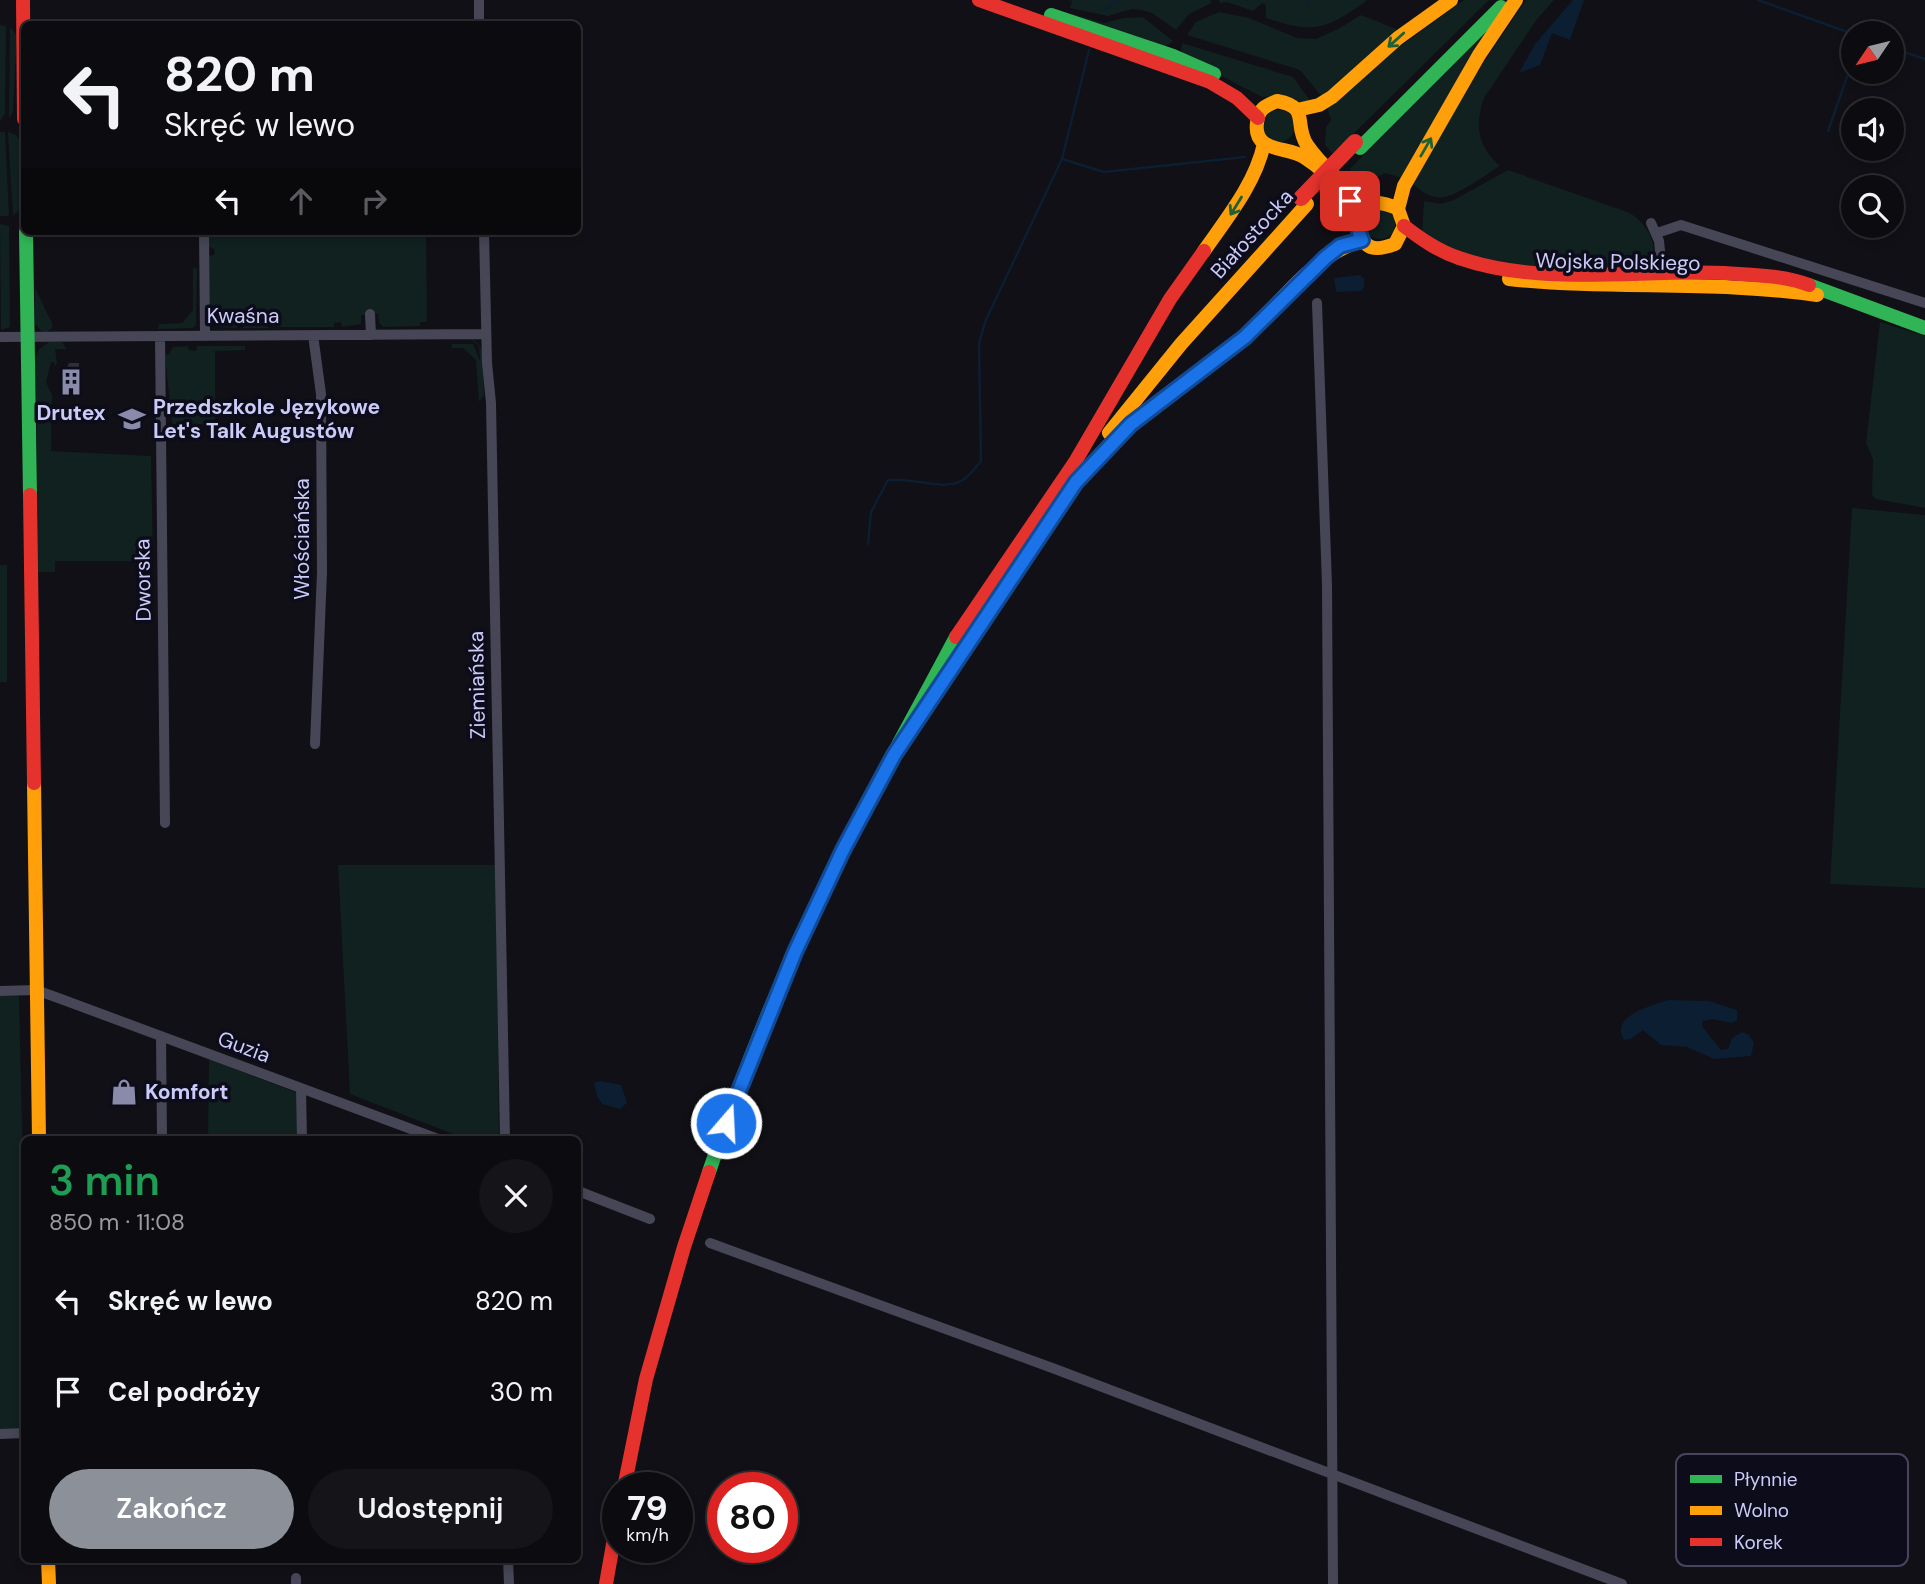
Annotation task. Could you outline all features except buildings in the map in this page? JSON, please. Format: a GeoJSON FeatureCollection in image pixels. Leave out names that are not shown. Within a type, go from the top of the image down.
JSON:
{"type":"FeatureCollection","features":[{"type":"Feature","properties":{"kind":"main road"},"geometry":{"type":"LineString","coordinates":[[23,0],[23,21]]}},
{"type":"Feature","properties":{"kind":"main road"},"geometry":{"type":"LineString","coordinates":[[894,755],[1076,482],[1131,424],[1245,337],[1325,258],[1340,246],[1362,240],[1353,197],[1308,147],[1303,134],[1303,120],[1297,110],[1285,102],[1269,103],[1173,56],[1006,0]]}},
{"type":"Feature","properties":{"kind":"main road"},"geometry":{"type":"LineString","coordinates":[[1297,110],[1319,105],[1332,97],[1398,38],[1451,0]]}},
{"type":"Feature","properties":{"kind":"main road","name":"Białostocka"},"geometry":{"type":"LineString","coordinates":[[1075,462],[1171,342],[1496,0]]}},
{"type":"Feature","properties":{"kind":"main road","name":"Białostocka"},"geometry":{"type":"LineString","coordinates":[[1357,145],[1508,0]]}},
{"type":"Feature","properties":{"kind":"main road"},"geometry":{"type":"LineString","coordinates":[[1395,244],[1404,226],[1398,209],[1404,186],[1479,55],[1516,0]]}},
{"type":"Feature","properties":{"kind":"main road"},"geometry":{"type":"LineString","coordinates":[[986,1],[1210,82],[1237,98],[1258,118]]}},
{"type":"Feature","properties":{"kind":"main road"},"geometry":{"type":"LineString","coordinates":[[627,1472],[650,1366],[684,1247],[734,1098],[795,952],[843,850],[959,631],[1075,462],[1170,299],[1239,201],[1261,158],[1264,144],[1257,131],[1258,118],[1263,107],[1269,103]]}},
{"type":"Feature","properties":{"kind":"main road"},"geometry":{"type":"LineString","coordinates":[[1264,144],[1303,155],[1353,197],[1386,201],[1398,209]]}},
{"type":"Feature","properties":{"kind":"main road","name":"Białostocka"},"geometry":{"type":"LineString","coordinates":[[1076,482],[1115,424],[1304,201]]}},
{"type":"Feature","properties":{"kind":"main road","name":"Wojska Polskiego"},"geometry":{"type":"LineString","coordinates":[[1404,226],[1416,237],[1457,256],[1505,270],[1662,277],[1745,286],[1846,300],[1925,328]]}},
{"type":"Feature","properties":{"kind":"main road"},"geometry":{"type":"LineString","coordinates":[[26,235],[39,1136]]}},
{"type":"Feature","properties":{"kind":"main road","name":"Wojska Polskiego"},"geometry":{"type":"LineString","coordinates":[[1362,240],[1379,249],[1406,243],[1477,272],[1501,278],[1559,284],[1662,277]]}},
{"type":"Feature","properties":{"kind":"main road"},"geometry":{"type":"LineString","coordinates":[[48,1563],[49,1584]]}},
{"type":"Feature","properties":{"kind":"main road"},"geometry":{"type":"LineString","coordinates":[[606,1584],[610,1563]]}},
{"type":"Feature","properties":{"kind":"street"},"geometry":{"type":"LineString","coordinates":[[479,0],[479,21]]}},
{"type":"Feature","properties":{"kind":"street"},"geometry":{"type":"LineString","coordinates":[[1651,223],[1657,233],[1662,277]]}},
{"type":"Feature","properties":{"kind":"street"},"geometry":{"type":"LineString","coordinates":[[1657,233],[1681,225],[1925,303]]}},
{"type":"Feature","properties":{"kind":"street"},"geometry":{"type":"LineString","coordinates":[[204,235],[205,336]]}},
{"type":"Feature","properties":{"kind":"street","name":"Ziemiańska"},"geometry":{"type":"LineString","coordinates":[[484,235],[491,417],[505,1136]]}},
{"type":"Feature","properties":{"kind":"street"},"geometry":{"type":"LineString","coordinates":[[1317,303],[1327,597],[1333,1584]]}},
{"type":"Feature","properties":{"kind":"street"},"geometry":{"type":"LineString","coordinates":[[370,314],[371,335]]}},
{"type":"Feature","properties":{"kind":"street","name":"Kwaśna"},"geometry":{"type":"LineString","coordinates":[[0,337],[486,334]]}},
{"type":"Feature","properties":{"kind":"street","name":"Włościańska"},"geometry":{"type":"LineString","coordinates":[[313,335],[321,394],[322,572],[315,744]]}},
{"type":"Feature","properties":{"kind":"street","name":"Dworska"},"geometry":{"type":"LineString","coordinates":[[160,336],[165,823]]}},
{"type":"Feature","properties":{"kind":"street"},"geometry":{"type":"LineString","coordinates":[[0,991],[36,990]]}},
{"type":"Feature","properties":{"kind":"street","name":"Guzia"},"geometry":{"type":"LineString","coordinates":[[36,990],[430,1136]]}},
{"type":"Feature","properties":{"kind":"street"},"geometry":{"type":"LineString","coordinates":[[161,1037],[162,1136]]}},
{"type":"Feature","properties":{"kind":"street"},"geometry":{"type":"LineString","coordinates":[[301,1089],[302,1136]]}},
{"type":"Feature","properties":{"kind":"street"},"geometry":{"type":"LineString","coordinates":[[581,1192],[650,1219]]}},
{"type":"Feature","properties":{"kind":"street"},"geometry":{"type":"LineString","coordinates":[[710,1243],[1055,1369],[1622,1584]]}},
{"type":"Feature","properties":{"kind":"street"},"geometry":{"type":"LineString","coordinates":[[0,1434],[21,1433]]}},
{"type":"Feature","properties":{"kind":"street"},"geometry":{"type":"LineString","coordinates":[[508,1563],[509,1584]]}},
{"type":"Feature","properties":{"kind":"shaded area"},"geometry":{"type":"Polygon","coordinates":[[[1068,0],[1211,0],[1211,3],[1189,14],[1176,30],[1152,13],[1132,9],[1108,16],[1070,8],[1072,1],[1068,0]]]}},
{"type":"Feature","properties":{"kind":"shaded area"},"geometry":{"type":"Polygon","coordinates":[[[1219,0],[1367,0],[1341,18],[1308,27],[1266,18],[1266,5],[1262,3],[1253,11],[1227,2],[1220,3],[1219,0]]]}},
{"type":"Feature","properties":{"kind":"shaded area"},"geometry":{"type":"Polygon","coordinates":[[[1464,0],[1489,0],[1333,154],[1325,145],[1326,127],[1331,120],[1327,107],[1395,50],[1464,0]]]}},
{"type":"Feature","properties":{"kind":"shaded area"},"geometry":{"type":"Polygon","coordinates":[[[1526,0],[1554,0],[1537,19],[1484,98],[1479,118],[1483,143],[1500,166],[1451,195],[1436,197],[1426,194],[1412,183],[1470,83],[1526,0]]]}},
{"type":"Feature","properties":{"kind":"shaded area"},"geometry":{"type":"Polygon","coordinates":[[[1219,12],[1249,18],[1297,38],[1316,39],[1361,15],[1399,30],[1322,97],[1300,70],[1187,35],[1196,22],[1219,12]]]}},
{"type":"Feature","properties":{"kind":"shaded area"},"geometry":{"type":"Polygon","coordinates":[[[1068,13],[1104,23],[1143,17],[1173,41],[1164,48],[1068,13]]]}},
{"type":"Feature","properties":{"kind":"shaded area"},"geometry":{"type":"Polygon","coordinates":[[[1495,21],[1402,178],[1386,173],[1365,182],[1355,178],[1350,169],[1495,21]]]}},
{"type":"Feature","properties":{"kind":"shaded area"},"geometry":{"type":"Polygon","coordinates":[[[0,25],[6,26],[5,114],[0,121],[0,25]]]}},
{"type":"Feature","properties":{"kind":"shaded area"},"geometry":{"type":"Polygon","coordinates":[[[10,27],[17,35],[13,112],[9,119],[10,27]]]}},
{"type":"Feature","properties":{"kind":"shaded area"},"geometry":{"type":"Polygon","coordinates":[[[1182,43],[1293,77],[1312,103],[1297,102],[1285,96],[1262,97],[1185,57],[1181,50],[1182,43]]]}},
{"type":"Feature","properties":{"kind":"shaded area"},"geometry":{"type":"Polygon","coordinates":[[[1279,110],[1290,115],[1295,126],[1290,137],[1279,142],[1268,137],[1263,126],[1268,115],[1279,110]]]}},
{"type":"Feature","properties":{"kind":"shaded area"},"geometry":{"type":"Polygon","coordinates":[[[0,132],[5,132],[9,216],[0,216],[0,132]]]}},
{"type":"Feature","properties":{"kind":"shaded area"},"geometry":{"type":"Polygon","coordinates":[[[8,132],[19,139],[19,210],[13,216],[8,132]]]}},
{"type":"Feature","properties":{"kind":"shaded area"},"geometry":{"type":"Polygon","coordinates":[[[1508,170],[1630,213],[1649,233],[1653,245],[1653,259],[1643,267],[1512,268],[1457,252],[1422,235],[1424,201],[1441,204],[1454,200],[1508,170]]]}},
{"type":"Feature","properties":{"kind":"shaded area"},"geometry":{"type":"Polygon","coordinates":[[[1380,209],[1391,213],[1395,224],[1391,235],[1380,239],[1369,235],[1365,224],[1369,213],[1380,209]]]}},
{"type":"Feature","properties":{"kind":"shaded area"},"geometry":{"type":"Polygon","coordinates":[[[0,224],[9,226],[10,327],[1,330],[0,224]]]}},
{"type":"Feature","properties":{"kind":"shaded area"},"geometry":{"type":"Polygon","coordinates":[[[208,235],[426,235],[427,322],[420,322],[420,326],[384,327],[379,323],[378,314],[361,315],[361,324],[342,327],[341,322],[334,323],[334,327],[273,327],[272,323],[268,323],[268,328],[243,328],[243,324],[238,324],[237,328],[216,327],[213,324],[213,316],[208,315],[208,257],[215,254],[214,249],[208,246],[208,235]]]}},
{"type":"Feature","properties":{"kind":"shaded area"},"geometry":{"type":"Polygon","coordinates":[[[193,268],[197,268],[196,325],[192,328],[158,329],[159,324],[182,323],[193,310],[193,268]]]}},
{"type":"Feature","properties":{"kind":"shaded area"},"geometry":{"type":"Polygon","coordinates":[[[35,288],[52,323],[52,328],[47,332],[41,331],[35,324],[35,288]]]}},
{"type":"Feature","properties":{"kind":"shaded area"},"geometry":{"type":"Polygon","coordinates":[[[1880,322],[1925,336],[1925,508],[1876,499],[1872,495],[1873,459],[1866,443],[1880,322]]]}},
{"type":"Feature","properties":{"kind":"shaded area"},"geometry":{"type":"Polygon","coordinates":[[[49,342],[62,342],[67,349],[55,349],[57,363],[55,366],[54,362],[51,362],[46,382],[52,395],[51,451],[151,456],[153,561],[55,561],[55,572],[37,572],[35,358],[39,349],[49,342]]]}},
{"type":"Feature","properties":{"kind":"shaded area"},"geometry":{"type":"Polygon","coordinates":[[[452,344],[473,344],[480,361],[479,346],[482,350],[484,395],[479,402],[476,360],[463,348],[451,348],[452,344]]]}},
{"type":"Feature","properties":{"kind":"shaded area"},"geometry":{"type":"Polygon","coordinates":[[[188,346],[189,350],[196,351],[197,346],[245,346],[245,350],[215,351],[215,424],[172,424],[165,355],[169,354],[173,347],[188,346]]]}},
{"type":"Feature","properties":{"kind":"shaded area"},"geometry":{"type":"Polygon","coordinates":[[[1852,508],[1925,515],[1925,888],[1830,884],[1852,508]]]}},
{"type":"Feature","properties":{"kind":"shaded area"},"geometry":{"type":"Polygon","coordinates":[[[0,565],[7,565],[7,682],[0,682],[0,565]]]}},
{"type":"Feature","properties":{"kind":"shaded area"},"geometry":{"type":"Polygon","coordinates":[[[338,865],[496,865],[499,1136],[458,1136],[350,1094],[338,865]]]}},
{"type":"Feature","properties":{"kind":"shaded area"},"geometry":{"type":"Polygon","coordinates":[[[0,996],[19,996],[22,1136],[21,1433],[0,1434],[0,996]]]}},
{"type":"Feature","properties":{"kind":"shaded area"},"geometry":{"type":"Polygon","coordinates":[[[209,1059],[297,1093],[298,1136],[208,1136],[209,1059]]]}},
{"type":"Feature","properties":{"kind":"water"},"geometry":{"type":"Polygon","coordinates":[[[1573,0],[1584,0],[1570,40],[1552,33],[1540,65],[1519,73],[1535,44],[1573,0]]]}},
{"type":"Feature","properties":{"kind":"water"},"geometry":{"type":"Polygon","coordinates":[[[1360,275],[1364,279],[1361,291],[1336,292],[1334,278],[1360,275]]]}},
{"type":"Feature","properties":{"kind":"water"},"geometry":{"type":"Polygon","coordinates":[[[1668,1000],[1709,1001],[1737,1010],[1737,1020],[1732,1023],[1712,1019],[1703,1021],[1702,1026],[1721,1050],[1728,1049],[1732,1038],[1742,1032],[1749,1035],[1754,1043],[1751,1056],[1714,1059],[1687,1047],[1661,1045],[1643,1030],[1631,1039],[1624,1040],[1622,1024],[1627,1018],[1668,1000]]]}},
{"type":"Feature","properties":{"kind":"water"},"geometry":{"type":"Polygon","coordinates":[[[600,1081],[621,1085],[627,1103],[620,1109],[602,1104],[594,1083],[600,1081]]]}},
{"type":"Feature","properties":{"kind":"waterway"},"geometry":{"type":"LineString","coordinates":[[1103,11],[1117,0]]}},
{"type":"Feature","properties":{"kind":"waterway"},"geometry":{"type":"LineString","coordinates":[[1758,0],[1841,30]]}},
{"type":"Feature","properties":{"kind":"waterway"},"geometry":{"type":"LineString","coordinates":[[868,544],[871,512],[888,480],[954,484],[967,477],[981,461],[979,344],[985,322],[1062,159],[1089,50]]}},
{"type":"Feature","properties":{"kind":"waterway"},"geometry":{"type":"LineString","coordinates":[[1904,52],[1925,59]]}},
{"type":"Feature","properties":{"kind":"waterway"},"geometry":{"type":"LineString","coordinates":[[1828,131],[1845,84]]}},
{"type":"Feature","properties":{"kind":"waterway"},"geometry":{"type":"LineString","coordinates":[[1062,159],[1104,172],[1245,157]]}},
{"type":"Feature","properties":{"kind":"traffic: fast"},"geometry":{"type":"LineString","coordinates":[[1360,148],[1501,7]]}},
{"type":"Feature","properties":{"kind":"traffic: fast"},"geometry":{"type":"LineString","coordinates":[[1051,15],[1173,56],[1214,74]]}},
{"type":"Feature","properties":{"kind":"traffic: fast"},"geometry":{"type":"LineString","coordinates":[[26,235],[30,495]]}},
{"type":"Feature","properties":{"kind":"traffic: fast"},"geometry":{"type":"LineString","coordinates":[[1809,285],[1925,328]]}},
{"type":"Feature","properties":{"kind":"traffic: fast"},"geometry":{"type":"LineString","coordinates":[[944,679],[1039,529],[1083,473],[1125,430],[1223,355],[1260,322]]}},
{"type":"Feature","properties":{"kind":"traffic: fast"},"geometry":{"type":"LineString","coordinates":[[709,1172],[754,1049],[824,887],[956,637]]}},
{"type":"Feature","properties":{"kind":"traffic: slow"},"geometry":{"type":"LineString","coordinates":[[1297,110],[1319,105],[1332,97],[1398,38],[1451,0]]}},
{"type":"Feature","properties":{"kind":"traffic: slow"},"geometry":{"type":"LineString","coordinates":[[1398,209],[1404,186],[1479,55],[1516,0]]}},
{"type":"Feature","properties":{"kind":"traffic: slow"},"geometry":{"type":"LineString","coordinates":[[1277,101],[1294,107],[1298,112],[1307,145],[1343,184],[1360,197],[1398,209],[1404,226],[1395,244],[1381,248],[1365,243],[1354,207],[1328,176],[1304,157],[1273,147],[1260,139],[1257,133],[1259,114],[1266,106],[1277,101]]}},
{"type":"Feature","properties":{"kind":"traffic: slow"},"geometry":{"type":"LineString","coordinates":[[1204,251],[1247,187],[1264,144]]}},
{"type":"Feature","properties":{"kind":"traffic: slow"},"geometry":{"type":"LineString","coordinates":[[1109,433],[1181,344],[1307,204]]}},
{"type":"Feature","properties":{"kind":"traffic: slow"},"geometry":{"type":"LineString","coordinates":[[1260,322],[1318,264],[1346,246],[1362,240]]}},
{"type":"Feature","properties":{"kind":"traffic: slow"},"geometry":{"type":"LineString","coordinates":[[1509,279],[1586,284],[1702,286],[1817,295]]}},
{"type":"Feature","properties":{"kind":"traffic: slow"},"geometry":{"type":"LineString","coordinates":[[34,783],[39,1136]]}},
{"type":"Feature","properties":{"kind":"traffic: slow"},"geometry":{"type":"LineString","coordinates":[[48,1563],[49,1584]]}},
{"type":"Feature","properties":{"kind":"traffic: jam"},"geometry":{"type":"LineString","coordinates":[[23,0],[23,21]]}},
{"type":"Feature","properties":{"kind":"traffic: jam"},"geometry":{"type":"LineString","coordinates":[[979,0],[1210,82],[1237,98],[1258,118]]}},
{"type":"Feature","properties":{"kind":"traffic: jam"},"geometry":{"type":"LineString","coordinates":[[1301,198],[1355,142]]}},
{"type":"Feature","properties":{"kind":"traffic: jam"},"geometry":{"type":"LineString","coordinates":[[1404,226],[1451,255],[1491,267],[1524,272],[1591,275],[1725,273],[1778,277],[1809,285]]}},
{"type":"Feature","properties":{"kind":"traffic: jam"},"geometry":{"type":"LineString","coordinates":[[956,637],[1075,462],[1170,299],[1204,251]]}},
{"type":"Feature","properties":{"kind":"traffic: jam"},"geometry":{"type":"LineString","coordinates":[[30,495],[34,783]]}},
{"type":"Feature","properties":{"kind":"traffic: jam"},"geometry":{"type":"LineString","coordinates":[[627,1472],[646,1379],[709,1172]]}},
{"type":"Feature","properties":{"kind":"traffic: jam"},"geometry":{"type":"LineString","coordinates":[[606,1584],[610,1563]]}},
{"type":"Feature","properties":{"kind":"place","name":"Drutex"},"geometry":{"type":"Point","coordinates":[71,382]}},
{"type":"Feature","properties":{"kind":"place","name":"Przedszkole Językowe Let's Talk Augustów"},"geometry":{"type":"Point","coordinates":[132,419]}},
{"type":"Feature","properties":{"kind":"place","name":"Komfort"},"geometry":{"type":"Point","coordinates":[124,1092]}},
{"type":"Feature","properties":{"kind":"route"},"geometry":{"type":"LineString","coordinates":[[726,1123],[795,952],[843,850],[894,755],[1016,569],[1076,482],[1131,424],[1245,337],[1297,284],[1340,246],[1362,240],[1355,207],[1350,201]]}}]}
